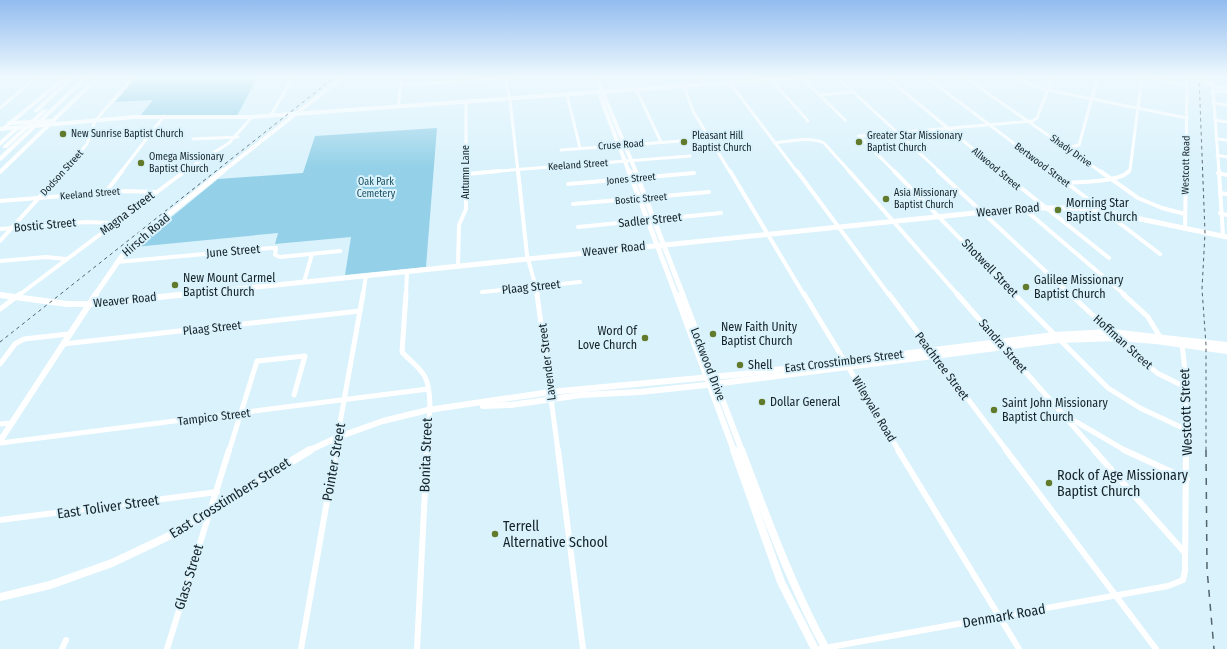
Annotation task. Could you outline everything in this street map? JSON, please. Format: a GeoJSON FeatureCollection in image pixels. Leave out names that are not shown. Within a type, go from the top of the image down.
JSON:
{"type":"FeatureCollection","features":[{"type":"Feature","properties":{"kind":"highway"},"geometry":{"type":"LineString","coordinates":[[0,144],[41,106]]}},
{"type":"Feature","properties":{"kind":"highway"},"geometry":{"type":"LineString","coordinates":[[0,159],[18,135],[49,106]]}},
{"type":"Feature","properties":{"kind":"highway"},"geometry":{"type":"LineString","coordinates":[[0,164],[3,153],[27,134],[56,106]]}},
{"type":"Feature","properties":{"kind":"main road"},"geometry":{"type":"LineString","coordinates":[[1,129],[29,106]]}},
{"type":"Feature","properties":{"kind":"main road"},"geometry":{"type":"LineString","coordinates":[[0,172],[66,106]]}},
{"type":"Feature","properties":{"kind":"main road","name":"Hirsch Road"},"geometry":{"type":"LineString","coordinates":[[0,442],[117,262],[149,230],[307,106]]}},
{"type":"Feature","properties":{"kind":"main road"},"geometry":{"type":"LineString","coordinates":[[1,129],[48,126],[96,119],[164,116],[252,117],[408,106]]}},
{"type":"Feature","properties":{"kind":"main road","name":"Lockwood Drive"},"geometry":{"type":"LineString","coordinates":[[606,106],[656,245],[670,274],[738,452],[781,555],[823,649]]}},
{"type":"Feature","properties":{"kind":"main road"},"geometry":{"type":"LineString","coordinates":[[14,119],[40,120],[58,114]]}},
{"type":"Feature","properties":{"kind":"main road"},"geometry":{"type":"LineString","coordinates":[[9,123],[86,120]]}},
{"type":"Feature","properties":{"kind":"main road"},"geometry":{"type":"LineString","coordinates":[[1,129],[12,131],[43,131],[60,124]]}},
{"type":"Feature","properties":{"kind":"main road","name":"Lockwood Drive"},"geometry":{"type":"LineString","coordinates":[[621,146],[631,161],[646,198],[663,244],[670,274]]}},
{"type":"Feature","properties":{"kind":"main road","name":"Weaver Road"},"geometry":{"type":"LineString","coordinates":[[0,295],[66,304],[89,304],[768,233],[1023,208],[1044,207],[1102,210],[1185,229],[1225,236]]}},
{"type":"Feature","properties":{"kind":"main road","name":"East Crosstimbers Street"},"geometry":{"type":"LineString","coordinates":[[932,353],[999,341],[1111,332],[1160,337],[1226,350]]}},
{"type":"Feature","properties":{"kind":"main road","name":"East Crosstimbers Street"},"geometry":{"type":"LineString","coordinates":[[0,597],[50,585],[112,563],[169,536],[303,453],[338,437],[383,420],[428,410],[511,405],[550,395],[711,381],[932,353],[1004,346],[1057,337],[1117,338],[1226,350]]}},
{"type":"Feature","properties":{"kind":"main road","name":"Lockwood Drive"},"geometry":{"type":"LineString","coordinates":[[738,452],[772,556],[796,614],[815,649]]}},
{"type":"Feature","properties":{"kind":"main road"},"geometry":{"type":"LineString","coordinates":[[772,556],[781,555]]}},
{"type":"Feature","properties":{"kind":"street","name":"Dodson Street"},"geometry":{"type":"LineString","coordinates":[[0,241],[85,147],[96,119],[107,106]]}},
{"type":"Feature","properties":{"kind":"street"},"geometry":{"type":"LineString","coordinates":[[271,115],[276,106]]}},
{"type":"Feature","properties":{"kind":"street","name":"Autumn Lane"},"geometry":{"type":"LineString","coordinates":[[458,266],[459,225],[466,209],[466,106]]}},
{"type":"Feature","properties":{"kind":"street","name":"Lavender Street"},"geometry":{"type":"LineString","coordinates":[[509,106],[528,258],[540,304],[550,395],[566,500],[583,649]]}},
{"type":"Feature","properties":{"kind":"street"},"geometry":{"type":"LineString","coordinates":[[570,106],[580,148]]}},
{"type":"Feature","properties":{"kind":"street"},"geometry":{"type":"LineString","coordinates":[[644,106],[661,142]]}},
{"type":"Feature","properties":{"kind":"street","name":"Wileyvale Road"},"geometry":{"type":"LineString","coordinates":[[691,106],[1019,649]]}},
{"type":"Feature","properties":{"kind":"street","name":"Peachtree Street"},"geometry":{"type":"LineString","coordinates":[[747,106],[1156,649]]}},
{"type":"Feature","properties":{"kind":"street"},"geometry":{"type":"LineString","coordinates":[[795,106],[808,121]]}},
{"type":"Feature","properties":{"kind":"street"},"geometry":{"type":"LineString","coordinates":[[831,106],[845,120]]}},
{"type":"Feature","properties":{"kind":"street","name":"Hoffman Street"},"geometry":{"type":"LineString","coordinates":[[869,106],[1117,338],[1157,373],[1187,388]]}},
{"type":"Feature","properties":{"kind":"street","name":"Allwood Street"},"geometry":{"type":"LineString","coordinates":[[921,106],[1040,206],[1044,207],[1109,258]]}},
{"type":"Feature","properties":{"kind":"street","name":"Bertwood Street"},"geometry":{"type":"LineString","coordinates":[[965,106],[1160,254]]}},
{"type":"Feature","properties":{"kind":"street","name":"Shady Drive"},"geometry":{"type":"LineString","coordinates":[[1006,106],[1110,179],[1149,204],[1185,214]]}},
{"type":"Feature","properties":{"kind":"street"},"geometry":{"type":"LineString","coordinates":[[898,133],[1029,122],[1037,118],[1041,106]]}},
{"type":"Feature","properties":{"kind":"street"},"geometry":{"type":"LineString","coordinates":[[1067,148],[1078,145],[1090,106]]}},
{"type":"Feature","properties":{"kind":"street"},"geometry":{"type":"LineString","coordinates":[[1129,106],[1187,118]]}},
{"type":"Feature","properties":{"kind":"street","name":"Westcott Road"},"geometry":{"type":"LineString","coordinates":[[1185,229],[1187,106]]}},
{"type":"Feature","properties":{"kind":"street"},"geometry":{"type":"LineString","coordinates":[[1214,106],[1220,213],[1225,236]]}},
{"type":"Feature","properties":{"kind":"street"},"geometry":{"type":"LineString","coordinates":[[1065,183],[1110,179],[1127,174],[1130,170],[1138,108]]}},
{"type":"Feature","properties":{"kind":"street"},"geometry":{"type":"LineString","coordinates":[[105,193],[164,116]]}},
{"type":"Feature","properties":{"kind":"street","name":"Magna Street"},"geometry":{"type":"LineString","coordinates":[[0,309],[180,174],[212,156],[238,137],[252,117]]}},
{"type":"Feature","properties":{"kind":"street"},"geometry":{"type":"LineString","coordinates":[[1215,120],[1227,122]]}},
{"type":"Feature","properties":{"kind":"street","name":"Shotwell Street"},"geometry":{"type":"LineString","coordinates":[[898,133],[859,136],[1098,379],[1118,395],[1149,414],[1187,430]]}},
{"type":"Feature","properties":{"kind":"street"},"geometry":{"type":"LineString","coordinates":[[193,139],[238,137]]}},
{"type":"Feature","properties":{"kind":"street"},"geometry":{"type":"LineString","coordinates":[[1216,139],[1227,140]]}},
{"type":"Feature","properties":{"kind":"street","name":"Sandra Street"},"geometry":{"type":"LineString","coordinates":[[775,143],[821,140],[894,221],[1185,553]]}},
{"type":"Feature","properties":{"kind":"street","name":"Cruse Road"},"geometry":{"type":"LineString","coordinates":[[561,150],[681,141]]}},
{"type":"Feature","properties":{"kind":"street"},"geometry":{"type":"LineString","coordinates":[[1217,155],[1227,157]]}},
{"type":"Feature","properties":{"kind":"street"},"geometry":{"type":"LineString","coordinates":[[164,158],[212,156]]}},
{"type":"Feature","properties":{"kind":"street","name":"Keeland Street"},"geometry":{"type":"LineString","coordinates":[[467,174],[690,156]]}},
{"type":"Feature","properties":{"kind":"street","name":"Jones Street"},"geometry":{"type":"LineString","coordinates":[[568,184],[694,173]]}},
{"type":"Feature","properties":{"kind":"street"},"geometry":{"type":"LineString","coordinates":[[1218,173],[1227,175]]}},
{"type":"Feature","properties":{"kind":"street","name":"Keeland Street"},"geometry":{"type":"LineString","coordinates":[[0,201],[105,193],[156,192]]}},
{"type":"Feature","properties":{"kind":"street","name":"Bostic Street"},"geometry":{"type":"LineString","coordinates":[[574,204],[709,192]]}},
{"type":"Feature","properties":{"kind":"street"},"geometry":{"type":"LineString","coordinates":[[1220,193],[1227,194]]}},
{"type":"Feature","properties":{"kind":"street"},"geometry":{"type":"LineString","coordinates":[[1023,208],[1139,307],[1155,326],[1160,337]]}},
{"type":"Feature","properties":{"kind":"street","name":"Sadler Street"},"geometry":{"type":"LineString","coordinates":[[578,227],[721,213]]}},
{"type":"Feature","properties":{"kind":"street"},"geometry":{"type":"LineString","coordinates":[[1220,213],[1227,215]]}},
{"type":"Feature","properties":{"kind":"street","name":"Bostic Street"},"geometry":{"type":"LineString","coordinates":[[0,229],[86,222],[114,223]]}},
{"type":"Feature","properties":{"kind":"street","name":"June Street"},"geometry":{"type":"LineString","coordinates":[[117,262],[271,248],[276,248],[275,255],[277,257],[340,251]]}},
{"type":"Feature","properties":{"kind":"street"},"geometry":{"type":"LineString","coordinates":[[304,282],[312,254]]}},
{"type":"Feature","properties":{"kind":"street"},"geometry":{"type":"LineString","coordinates":[[0,261],[46,257],[66,259]]}},
{"type":"Feature","properties":{"kind":"street","name":"Bonita Street"},"geometry":{"type":"LineString","coordinates":[[408,271],[402,352],[422,372],[426,378],[428,390],[417,649]]}},
{"type":"Feature","properties":{"kind":"street","name":"Pointer Street"},"geometry":{"type":"LineString","coordinates":[[300,649],[366,275]]}},
{"type":"Feature","properties":{"kind":"street","name":"Plaag Street"},"geometry":{"type":"LineString","coordinates":[[482,292],[580,282]]}},
{"type":"Feature","properties":{"kind":"street","name":"Plaag Street"},"geometry":{"type":"LineString","coordinates":[[63,344],[360,311]]}},
{"type":"Feature","properties":{"kind":"street"},"geometry":{"type":"LineString","coordinates":[[0,364],[18,341],[69,334]]}},
{"type":"Feature","properties":{"kind":"street","name":"Westcott Street"},"geometry":{"type":"LineString","coordinates":[[1182,344],[1187,388],[1187,479],[1184,576]]}},
{"type":"Feature","properties":{"kind":"street","name":"Glass Street"},"geometry":{"type":"LineString","coordinates":[[167,649],[257,361],[304,356],[294,395]]}},
{"type":"Feature","properties":{"kind":"street","name":"Tampico Street"},"geometry":{"type":"LineString","coordinates":[[0,442],[428,390]]}},
{"type":"Feature","properties":{"kind":"street"},"geometry":{"type":"LineString","coordinates":[[1064,414],[1130,454],[1187,479]]}},
{"type":"Feature","properties":{"kind":"street"},"geometry":{"type":"LineString","coordinates":[[0,424],[11,423]]}},
{"type":"Feature","properties":{"kind":"street","name":"East Toliver Street"},"geometry":{"type":"LineString","coordinates":[[0,520],[217,492]]}},
{"type":"Feature","properties":{"kind":"street","name":"Denmark Road"},"geometry":{"type":"LineString","coordinates":[[823,649],[1170,585],[1183,580],[1184,576]]}},
{"type":"Feature","properties":{"kind":"street"},"geometry":{"type":"LineString","coordinates":[[62,649],[66,640]]}},
{"type":"Feature","properties":{"kind":"green space"},"geometry":{"type":"Polygon","coordinates":[[[148,106],[242,106],[237,116],[141,115],[148,106]]]}},
{"type":"Feature","properties":{"kind":"green space","name":"Oak Park Cemetery"},"geometry":{"type":"Polygon","coordinates":[[[437,128],[426,267],[345,275],[351,237],[275,244],[278,233],[135,247],[218,179],[303,173],[315,136],[437,128]]]}},
{"type":"Feature","properties":{"kind":"railway"},"geometry":{"type":"LineString","coordinates":[[0,342],[298,106]]}},
{"type":"Feature","properties":{"kind":"railway"},"geometry":{"type":"LineString","coordinates":[[1200,106],[1205,233],[1202,289],[1206,345],[1206,450]]}},
{"type":"Feature","properties":{"kind":"railway"},"geometry":{"type":"LineString","coordinates":[[1206,450],[1207,569],[1214,649]]}},
{"type":"Feature","properties":{"kind":"place","name":"New Sunrise Baptist Church"},"geometry":{"type":"Point","coordinates":[63,134]}},
{"type":"Feature","properties":{"kind":"place","name":"Pleasant Hill Baptist Church"},"geometry":{"type":"Point","coordinates":[684,142]}},
{"type":"Feature","properties":{"kind":"place","name":"Greater Star Missionary Baptist Church"},"geometry":{"type":"Point","coordinates":[859,142]}},
{"type":"Feature","properties":{"kind":"place","name":"Omega Missionary Baptist Church"},"geometry":{"type":"Point","coordinates":[141,163]}},
{"type":"Feature","properties":{"kind":"place","name":"Asia Missionary Baptist Church"},"geometry":{"type":"Point","coordinates":[886,199]}},
{"type":"Feature","properties":{"kind":"place","name":"Morning Star Baptist Church"},"geometry":{"type":"Point","coordinates":[1058,210]}},
{"type":"Feature","properties":{"kind":"place","name":"New Mount Carmel Baptist Church"},"geometry":{"type":"Point","coordinates":[175,285]}},
{"type":"Feature","properties":{"kind":"place","name":"Galilee Missionary Baptist Church"},"geometry":{"type":"Point","coordinates":[1026,287]}},
{"type":"Feature","properties":{"kind":"place","name":"New Faith Unity Baptist Church"},"geometry":{"type":"Point","coordinates":[713,334]}},
{"type":"Feature","properties":{"kind":"place","name":"Word Of Love Church"},"geometry":{"type":"Point","coordinates":[645,338]}},
{"type":"Feature","properties":{"kind":"place","name":"Shell"},"geometry":{"type":"Point","coordinates":[740,365]}},
{"type":"Feature","properties":{"kind":"place","name":"Dollar General"},"geometry":{"type":"Point","coordinates":[762,402]}},
{"type":"Feature","properties":{"kind":"place","name":"Saint John Missionary Baptist Church"},"geometry":{"type":"Point","coordinates":[994,410]}},
{"type":"Feature","properties":{"kind":"place","name":"Rock of Age Missionary Baptist Church"},"geometry":{"type":"Point","coordinates":[1049,483]}},
{"type":"Feature","properties":{"kind":"place","name":"Terrell Alternative School"},"geometry":{"type":"Point","coordinates":[495,534]}}]}
